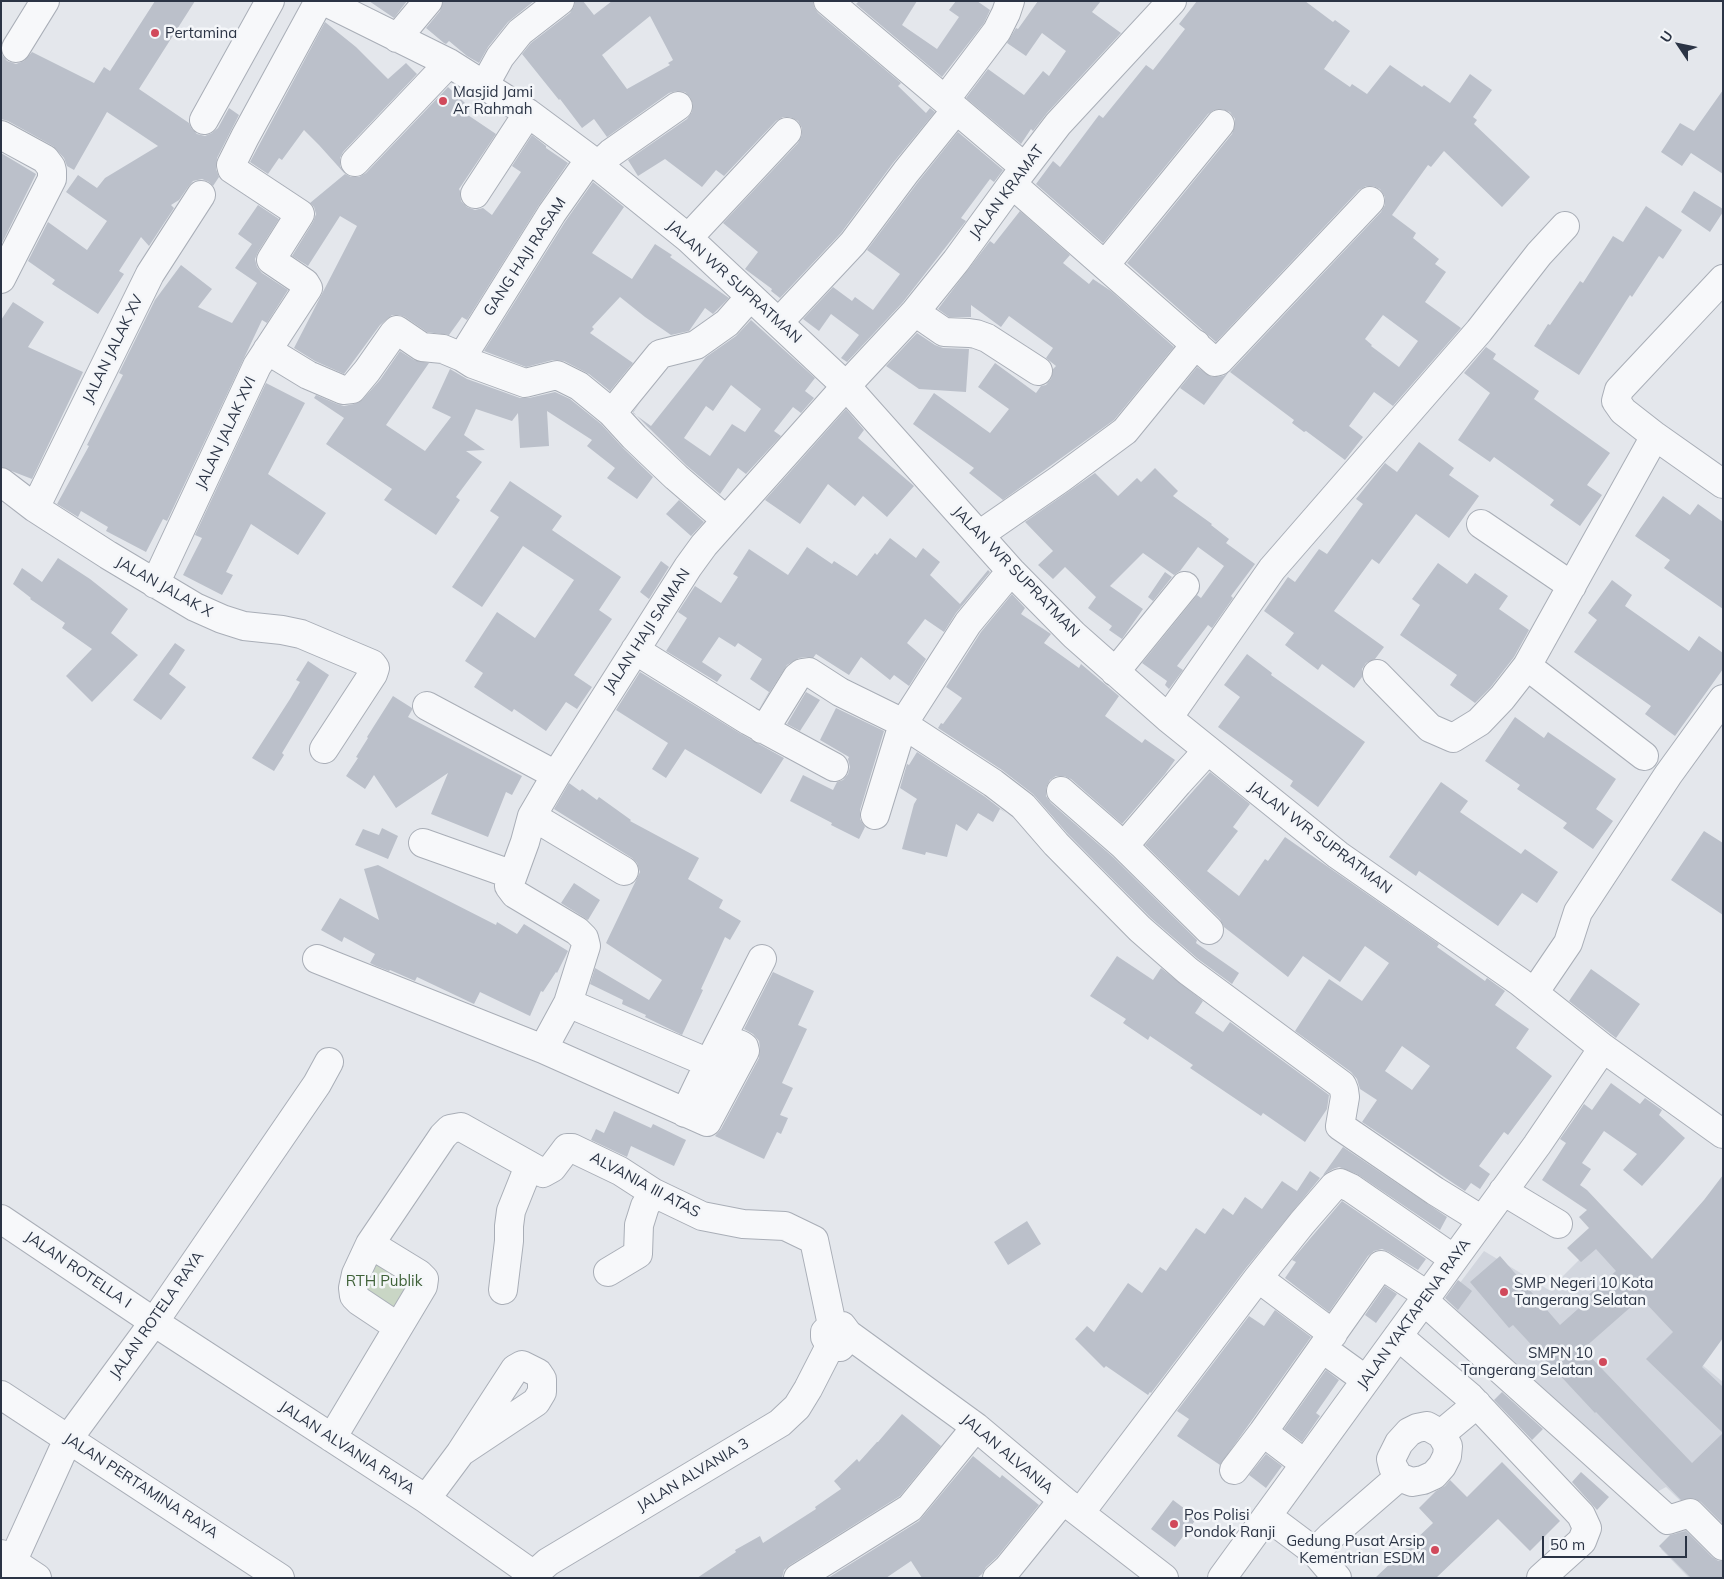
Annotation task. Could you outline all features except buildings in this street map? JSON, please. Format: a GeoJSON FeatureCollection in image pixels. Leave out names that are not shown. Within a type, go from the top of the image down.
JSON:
{"type":"FeatureCollection","features":[{"type":"Feature","properties":{"kind":"street"},"geometry":{"type":"LineString","coordinates":[[16,48],[45,1]]}},
{"type":"Feature","properties":{"kind":"street"},"geometry":{"type":"LineString","coordinates":[[204,120],[270,1]]}},
{"type":"Feature","properties":{"kind":"street","name":"JALAN JALAK XVI"},"geometry":{"type":"LineString","coordinates":[[155,584],[257,366],[308,288],[305,283],[272,260],[300,214],[258,188],[232,169],[231,165],[319,1]]}},
{"type":"Feature","properties":{"kind":"street","name":"JALAN WR SUPRATMAN"},"geometry":{"type":"LineString","coordinates":[[324,1],[449,63],[528,113],[594,162],[688,238],[846,386],[1012,571],[1074,634],[1168,718],[1338,855],[1527,987],[1604,1048],[1723,1134]]}},
{"type":"Feature","properties":{"kind":"street"},"geometry":{"type":"LineString","coordinates":[[398,38],[428,1]]}},
{"type":"Feature","properties":{"kind":"street"},"geometry":{"type":"LineString","coordinates":[[484,86],[500,58],[520,32],[560,1]]}},
{"type":"Feature","properties":{"kind":"street"},"geometry":{"type":"LineString","coordinates":[[779,322],[854,242],[906,172],[997,31],[1010,1]]}},
{"type":"Feature","properties":{"kind":"street"},"geometry":{"type":"LineString","coordinates":[[832,3],[951,105],[1105,265],[1216,362],[1370,201]]}},
{"type":"Feature","properties":{"kind":"street","name":"JALAN KRAMAT"},"geometry":{"type":"LineString","coordinates":[[846,386],[915,312],[956,261],[1058,124],[1166,3]]}},
{"type":"Feature","properties":{"kind":"street"},"geometry":{"type":"LineString","coordinates":[[355,162],[449,63]]}},
{"type":"Feature","properties":{"kind":"street","name":"GANG HAJI RASAM"},"geometry":{"type":"LineString","coordinates":[[462,357],[552,213],[594,162],[611,153],[678,106]]}},
{"type":"Feature","properties":{"kind":"street"},"geometry":{"type":"LineString","coordinates":[[475,194],[528,113]]}},
{"type":"Feature","properties":{"kind":"street"},"geometry":{"type":"LineString","coordinates":[[1105,265],[1220,124]]}},
{"type":"Feature","properties":{"kind":"street"},"geometry":{"type":"LineString","coordinates":[[688,238],[787,132]]}},
{"type":"Feature","properties":{"kind":"street"},"geometry":{"type":"LineString","coordinates":[[1,135],[45,159],[52,171],[52,178],[1,279]]}},
{"type":"Feature","properties":{"kind":"street","name":"JALAN JALAK XV"},"geometry":{"type":"LineString","coordinates":[[35,508],[150,274],[202,195]]}},
{"type":"Feature","properties":{"kind":"street"},"geometry":{"type":"LineString","coordinates":[[1168,718],[1272,569],[1479,331],[1539,254],[1565,226]]}},
{"type":"Feature","properties":{"kind":"street"},"geometry":{"type":"LineString","coordinates":[[1723,280],[1620,390],[1616,401],[1623,411],[1655,436],[1723,484]]}},
{"type":"Feature","properties":{"kind":"street"},"geometry":{"type":"LineString","coordinates":[[612,413],[660,354],[696,346],[728,323],[750,297]]}},
{"type":"Feature","properties":{"kind":"street"},"geometry":{"type":"LineString","coordinates":[[915,312],[944,332],[969,332],[987,338],[1038,371]]}},
{"type":"Feature","properties":{"kind":"street"},"geometry":{"type":"LineString","coordinates":[[268,350],[308,374],[343,390],[352,390],[392,334],[397,330],[422,347],[443,349],[473,364],[525,383],[557,375],[579,386],[612,413],[676,478],[726,520]]}},
{"type":"Feature","properties":{"kind":"street"},"geometry":{"type":"LineString","coordinates":[[978,535],[1060,480],[1125,431],[1196,344]]}},
{"type":"Feature","properties":{"kind":"street","name":"JALAN HAJI SAIMAN"},"geometry":{"type":"LineString","coordinates":[[513,875],[532,816],[688,567],[704,545],[846,386]]}},
{"type":"Feature","properties":{"kind":"street"},"geometry":{"type":"LineString","coordinates":[[1377,674],[1430,728],[1453,738],[1479,722],[1502,698],[1527,666],[1655,436]]}},
{"type":"Feature","properties":{"kind":"street","name":"JALAN JALAK X"},"geometry":{"type":"LineString","coordinates":[[1,482],[35,508],[195,607],[244,626],[301,634],[372,664],[375,668],[373,674],[324,749]]}},
{"type":"Feature","properties":{"kind":"street"},"geometry":{"type":"LineString","coordinates":[[1481,524],[1572,586]]}},
{"type":"Feature","properties":{"kind":"street"},"geometry":{"type":"LineString","coordinates":[[875,815],[903,724],[968,623],[1012,571]]}},
{"type":"Feature","properties":{"kind":"street"},"geometry":{"type":"LineString","coordinates":[[1115,672],[1185,586]]}},
{"type":"Feature","properties":{"kind":"street"},"geometry":{"type":"LineString","coordinates":[[635,650],[762,729],[834,767]]}},
{"type":"Feature","properties":{"kind":"street"},"geometry":{"type":"LineString","coordinates":[[1527,666],[1644,756]]}},
{"type":"Feature","properties":{"kind":"street"},"geometry":{"type":"LineString","coordinates":[[762,729],[771,719],[796,677],[802,672],[809,672],[840,692],[903,724],[993,783],[1023,806],[1056,844],[1140,929],[1188,970],[1342,1086],[1345,1097],[1340,1126],[1435,1191],[1482,1220]]}},
{"type":"Feature","properties":{"kind":"street"},"geometry":{"type":"LineString","coordinates":[[1527,987],[1568,943],[1578,912],[1668,775],[1723,698]]}},
{"type":"Feature","properties":{"kind":"street"},"geometry":{"type":"LineString","coordinates":[[427,706],[556,775]]}},
{"type":"Feature","properties":{"kind":"street"},"geometry":{"type":"LineString","coordinates":[[1124,846],[1208,750]]}},
{"type":"Feature","properties":{"kind":"street"},"geometry":{"type":"LineString","coordinates":[[1062,791],[1124,846],[1209,930]]}},
{"type":"Feature","properties":{"kind":"street"},"geometry":{"type":"LineString","coordinates":[[532,816],[624,871]]}},
{"type":"Feature","properties":{"kind":"street"},"geometry":{"type":"LineString","coordinates":[[423,842],[513,875],[509,886],[515,894],[577,931],[584,938],[586,946],[568,1003],[542,1049]]}},
{"type":"Feature","properties":{"kind":"street"},"geometry":{"type":"LineString","coordinates":[[317,959],[542,1049],[707,1122],[745,1051],[741,1045],[722,1038]]}},
{"type":"Feature","properties":{"kind":"street"},"geometry":{"type":"LineString","coordinates":[[685,1113],[762,959]]}},
{"type":"Feature","properties":{"kind":"street"},"geometry":{"type":"LineString","coordinates":[[568,1003],[709,1063]]}},
{"type":"Feature","properties":{"kind":"street","name":"JALAN YAKTAPENA RAYA"},"geometry":{"type":"LineString","coordinates":[[1222,1578],[1537,1145],[1604,1048]]}},
{"type":"Feature","properties":{"kind":"street","name":"JALAN ROTELA RAYA"},"geometry":{"type":"LineString","coordinates":[[6,1565],[68,1439],[154,1322],[318,1084],[329,1062]]}},
{"type":"Feature","properties":{"kind":"street","name":"ALVANIA III ATAS"},"geometry":{"type":"LineString","coordinates":[[370,1244],[443,1136],[450,1129],[461,1127],[543,1173],[552,1168],[566,1148],[572,1148],[620,1171],[654,1193],[702,1216],[743,1224],[785,1226],[814,1240],[837,1335]]}},
{"type":"Feature","properties":{"kind":"street"},"geometry":{"type":"LineString","coordinates":[[503,1290],[511,1211],[529,1166]]}},
{"type":"Feature","properties":{"kind":"street"},"geometry":{"type":"LineString","coordinates":[[997,1578],[1072,1507],[1328,1192],[1340,1183],[1351,1188],[1454,1258]]}},
{"type":"Feature","properties":{"kind":"street"},"geometry":{"type":"LineString","coordinates":[[1503,1191],[1558,1224]]}},
{"type":"Feature","properties":{"kind":"street"},"geometry":{"type":"LineString","coordinates":[[608,1272],[638,1254],[639,1225],[645,1206],[654,1193]]}},
{"type":"Feature","properties":{"kind":"street","name":"JALAN ROTELLA I"},"geometry":{"type":"LineString","coordinates":[[1,1219],[154,1322]]}},
{"type":"Feature","properties":{"kind":"street"},"geometry":{"type":"LineString","coordinates":[[332,1438],[423,1286],[424,1279],[419,1274],[370,1244],[356,1274],[353,1288],[354,1296],[398,1327]]}},
{"type":"Feature","properties":{"kind":"street"},"geometry":{"type":"LineString","coordinates":[[1234,1470],[1328,1342],[1381,1265],[1425,1298],[1668,1520],[1690,1513],[1723,1546]]}},
{"type":"Feature","properties":{"kind":"street"},"geometry":{"type":"LineString","coordinates":[[1258,1278],[1328,1342],[1366,1380]]}},
{"type":"Feature","properties":{"kind":"street","name":"JALAN ALVANIA RAYA"},"geometry":{"type":"LineString","coordinates":[[154,1322],[426,1499],[534,1576]]}},
{"type":"Feature","properties":{"kind":"street","name":"JALAN ALVANIA"},"geometry":{"type":"LineString","coordinates":[[837,1335],[976,1426],[1072,1507],[1164,1578]]}},
{"type":"Feature","properties":{"kind":"street","name":"JALAN ALVANIA 3"},"geometry":{"type":"LineString","coordinates":[[534,1576],[548,1562],[780,1423],[797,1408],[837,1335]]}},
{"type":"Feature","properties":{"kind":"street"},"geometry":{"type":"LineString","coordinates":[[1398,1336],[1477,1404],[1580,1515],[1587,1528],[1582,1541],[1556,1573]]}},
{"type":"Feature","properties":{"kind":"street","name":"JALAN PERTAMINA RAYA"},"geometry":{"type":"LineString","coordinates":[[1,1395],[280,1578]]}},
{"type":"Feature","properties":{"kind":"street"},"geometry":{"type":"LineString","coordinates":[[1441,1434],[1477,1404]]}},
{"type":"Feature","properties":{"kind":"street"},"geometry":{"type":"LineString","coordinates":[[798,1578],[910,1508],[976,1426]]}},
{"type":"Feature","properties":{"kind":"street"},"geometry":{"type":"LineString","coordinates":[[1427,1426],[1441,1434],[1448,1446],[1447,1456],[1442,1466],[1434,1475],[1412,1482],[1400,1477],[1393,1467],[1391,1459],[1399,1444],[1409,1432],[1427,1426]]}},
{"type":"Feature","properties":{"kind":"street"},"geometry":{"type":"LineString","coordinates":[[1263,1432],[1305,1464]]}},
{"type":"Feature","properties":{"kind":"street"},"geometry":{"type":"LineString","coordinates":[[426,1499],[461,1452]]}},
{"type":"Feature","properties":{"kind":"street"},"geometry":{"type":"LineString","coordinates":[[1315,1552],[1400,1477]]}},
{"type":"Feature","properties":{"kind":"street"},"geometry":{"type":"LineString","coordinates":[[1267,1516],[1315,1552],[1337,1578]]}},
{"type":"Feature","properties":{"kind":"street"},"geometry":{"type":"LineString","coordinates":[[6,1565],[36,1578]]}},
{"type":"Feature","properties":{"kind":"shaded area","name":"SMPN 10 Tangerang Selatan"},"geometry":{"type":"Polygon","coordinates":[[[1615,1224],[1699,1314],[1673,1341],[1723,1382],[1723,1578],[1689,1578],[1661,1549],[1695,1515],[1666,1487],[1644,1499],[1447,1300],[1484,1251],[1549,1290],[1615,1224]]]}},
{"type":"Feature","properties":{"kind":"green space","name":"RTH Publik"},"geometry":{"type":"Polygon","coordinates":[[[377,1233],[423,1286],[398,1327],[353,1288],[377,1233]]]}},
{"type":"Feature","properties":{"kind":"place","name":"Pertamina"},"geometry":{"type":"Point","coordinates":[155,33]}},
{"type":"Feature","properties":{"kind":"place","name":"Masjid Jami Ar Rahmah"},"geometry":{"type":"Point","coordinates":[443,101]}},
{"type":"Feature","properties":{"kind":"place","name":"SMP Negeri 10 Kota Tangerang Selatan"},"geometry":{"type":"Point","coordinates":[1504,1292]}},
{"type":"Feature","properties":{"kind":"place","name":"SMPN 10 Tangerang Selatan"},"geometry":{"type":"Point","coordinates":[1603,1362]}},
{"type":"Feature","properties":{"kind":"place","name":"Pos Polisi Pondok Ranji"},"geometry":{"type":"Point","coordinates":[1174,1524]}},
{"type":"Feature","properties":{"kind":"place","name":"Gedung Pusat Arsip Kementrian ESDM"},"geometry":{"type":"Point","coordinates":[1435,1550]}}]}
